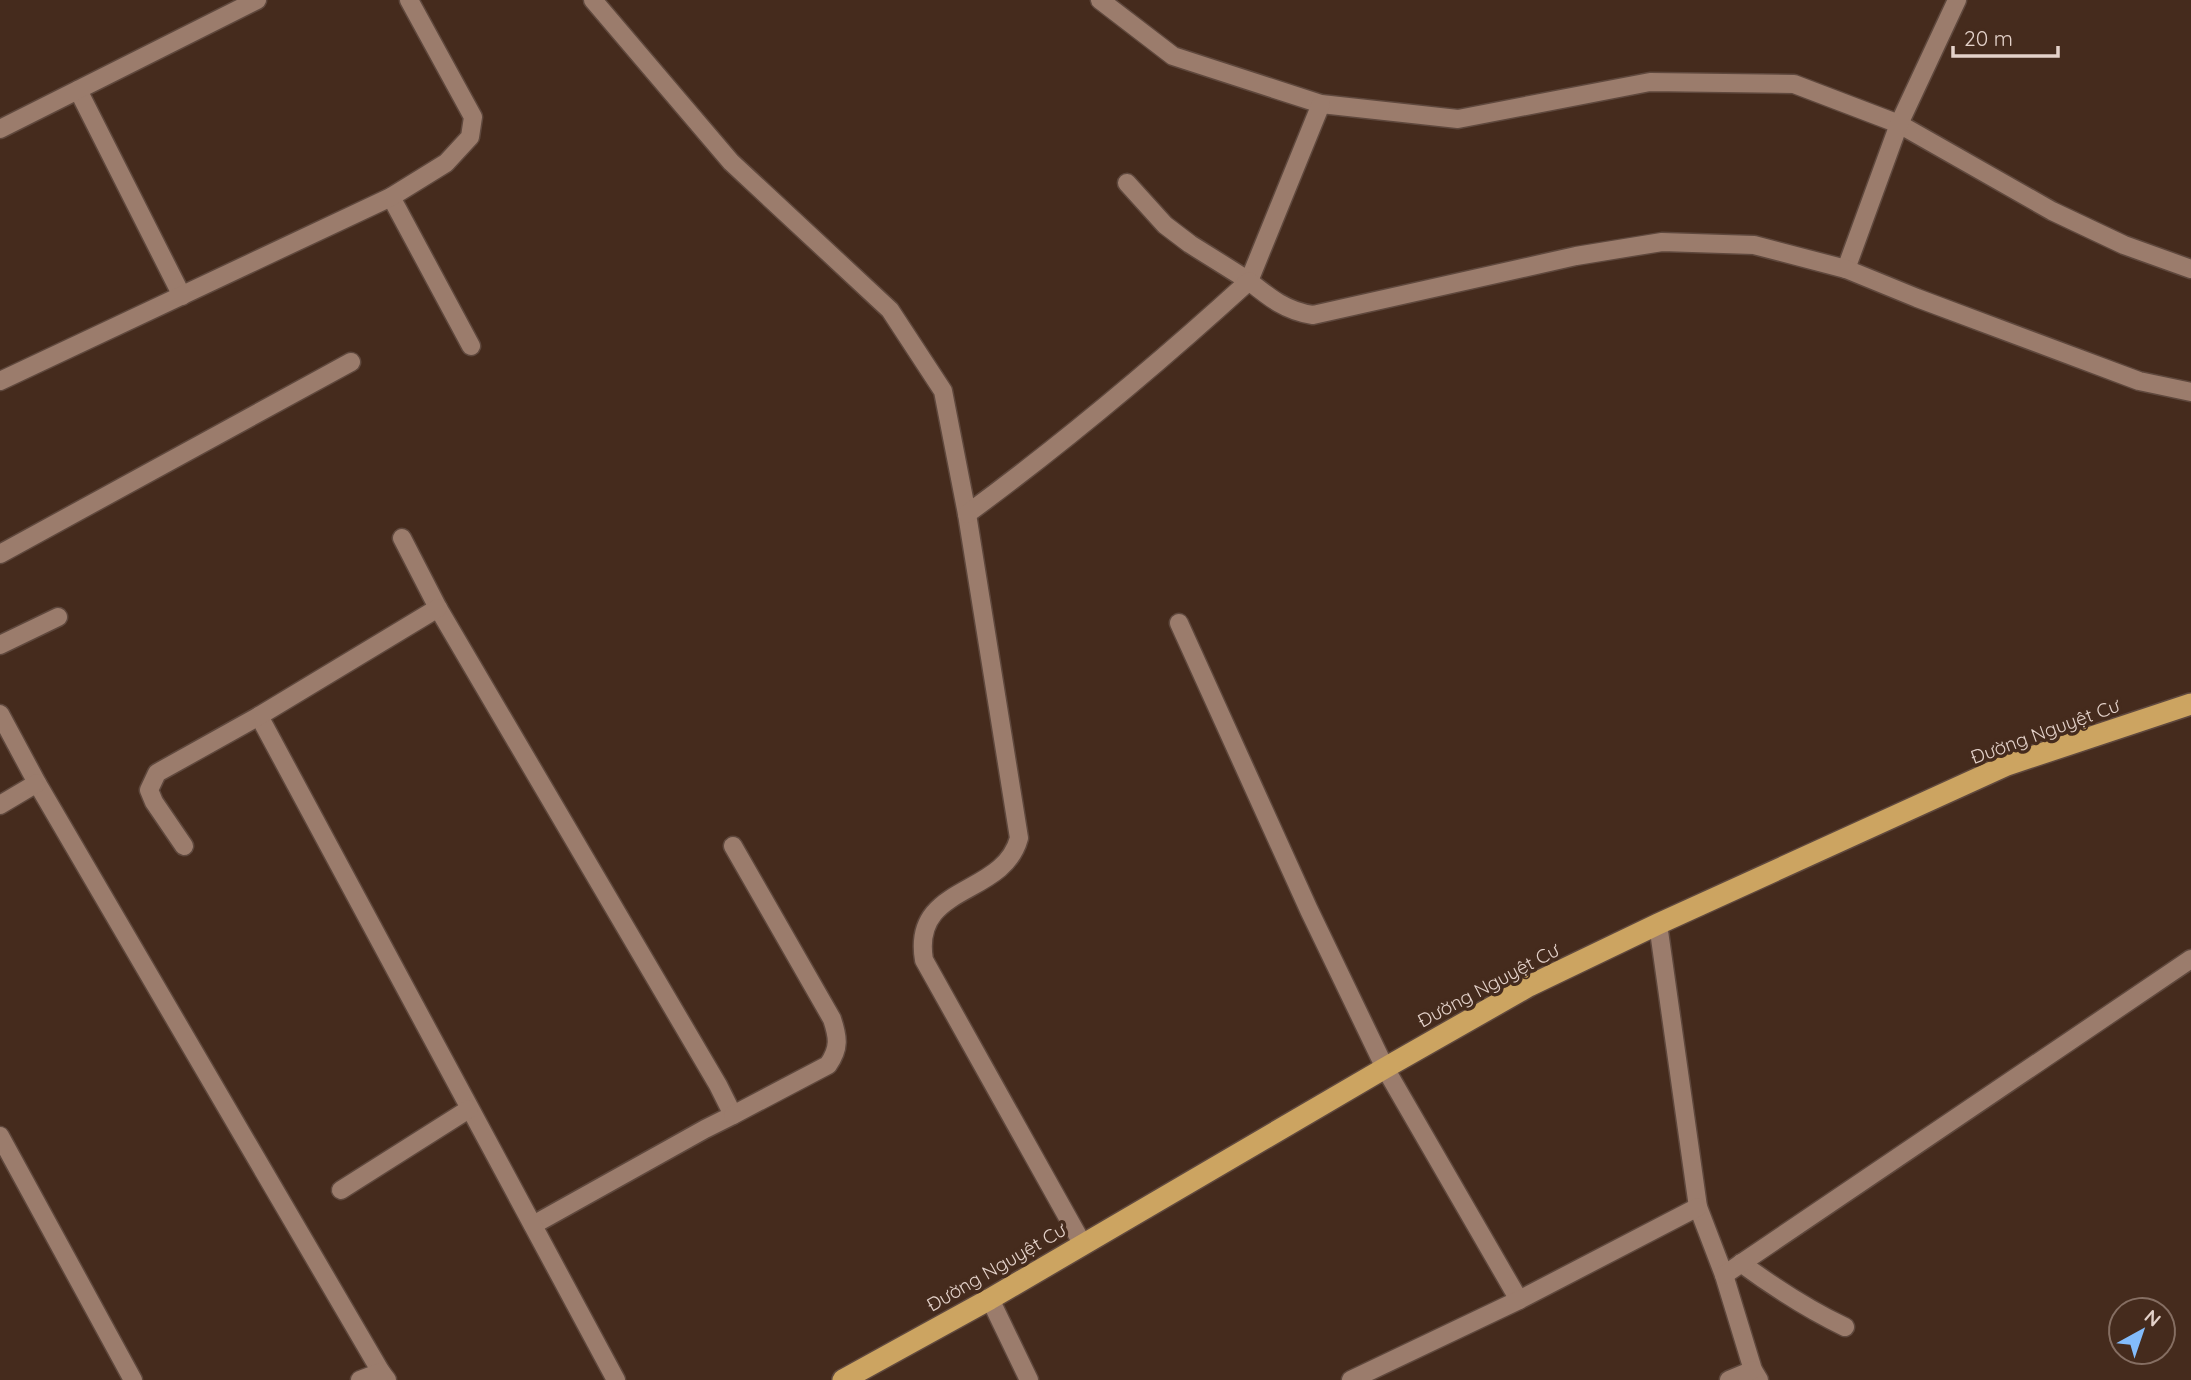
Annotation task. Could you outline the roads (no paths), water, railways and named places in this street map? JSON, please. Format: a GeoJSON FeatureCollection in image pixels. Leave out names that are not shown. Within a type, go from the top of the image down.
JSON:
{"type":"FeatureCollection","features":[{"type":"Feature","properties":{"kind":"highway","name":"Đường Nguyệt Cư"},"geometry":{"type":"LineString","coordinates":[[843,1380],[990,1298],[1529,986],[1658,924],[2007,765],[2191,704]]}},
{"type":"Feature","properties":{"kind":"street"},"geometry":{"type":"LineString","coordinates":[[0,129],[257,0]]}},
{"type":"Feature","properties":{"kind":"street"},"geometry":{"type":"LineString","coordinates":[[0,381],[391,197],[446,163],[470,137],[473,117],[409,0]]}},
{"type":"Feature","properties":{"kind":"street"},"geometry":{"type":"LineString","coordinates":[[593,0],[731,162],[890,310],[943,391],[967,514],[1019,838],[1014,852],[999,870],[942,904],[925,930],[922,946],[924,960],[1082,1243]]}},
{"type":"Feature","properties":{"kind":"street"},"geometry":{"type":"LineString","coordinates":[[1100,0],[1173,56],[1321,104],[1458,119],[1650,82],[1794,84],[1899,124],[2052,211],[2124,245],[2191,269]]}},
{"type":"Feature","properties":{"kind":"street"},"geometry":{"type":"LineString","coordinates":[[1846,269],[1899,124],[1957,0]]}},
{"type":"Feature","properties":{"kind":"street"},"geometry":{"type":"LineString","coordinates":[[78,90],[182,296]]}},
{"type":"Feature","properties":{"kind":"street"},"geometry":{"type":"LineString","coordinates":[[967,514],[1018,476],[1169,352],[1249,281],[1321,104]]}},
{"type":"Feature","properties":{"kind":"street"},"geometry":{"type":"LineString","coordinates":[[1126,183],[1165,225],[1189,244],[1249,281],[1280,305],[1297,312],[1313,315],[1576,256],[1662,242],[1754,245],[1846,269],[2139,381],[2191,392]]}},
{"type":"Feature","properties":{"kind":"street"},"geometry":{"type":"LineString","coordinates":[[391,197],[471,346]]}},
{"type":"Feature","properties":{"kind":"street"},"geometry":{"type":"LineString","coordinates":[[0,554],[351,362]]}},
{"type":"Feature","properties":{"kind":"street"},"geometry":{"type":"LineString","coordinates":[[402,538],[438,608],[718,1085],[733,1115]]}},
{"type":"Feature","properties":{"kind":"street"},"geometry":{"type":"LineString","coordinates":[[184,846],[154,802],[149,790],[157,774],[438,608]]}},
{"type":"Feature","properties":{"kind":"street"},"geometry":{"type":"LineString","coordinates":[[0,645],[58,617]]}},
{"type":"Feature","properties":{"kind":"street"},"geometry":{"type":"LineString","coordinates":[[1179,624],[1309,910],[1385,1068],[1520,1300]]}},
{"type":"Feature","properties":{"kind":"street"},"geometry":{"type":"LineString","coordinates":[[0,714],[37,783],[384,1376],[360,1380]]}},
{"type":"Feature","properties":{"kind":"street"},"geometry":{"type":"LineString","coordinates":[[259,716],[616,1380]]}},
{"type":"Feature","properties":{"kind":"street"},"geometry":{"type":"LineString","coordinates":[[0,805],[37,783]]}},
{"type":"Feature","properties":{"kind":"street"},"geometry":{"type":"LineString","coordinates":[[533,1226],[705,1129],[828,1065],[836,1054],[838,1038],[832,1018],[733,846]]}},
{"type":"Feature","properties":{"kind":"street"},"geometry":{"type":"LineString","coordinates":[[1658,924],[1698,1206],[1724,1275],[1756,1375],[1729,1380]]}},
{"type":"Feature","properties":{"kind":"street"},"geometry":{"type":"LineString","coordinates":[[1724,1275],[2191,959]]}},
{"type":"Feature","properties":{"kind":"street"},"geometry":{"type":"LineString","coordinates":[[341,1190],[469,1109]]}},
{"type":"Feature","properties":{"kind":"street"},"geometry":{"type":"LineString","coordinates":[[0,1136],[133,1380]]}},
{"type":"Feature","properties":{"kind":"street"},"geometry":{"type":"LineString","coordinates":[[1351,1380],[1520,1300],[1698,1206]]}},
{"type":"Feature","properties":{"kind":"street"},"geometry":{"type":"LineString","coordinates":[[1741,1263],[1785,1296],[1810,1311],[1845,1326]]}},
{"type":"Feature","properties":{"kind":"street"},"geometry":{"type":"LineString","coordinates":[[990,1298],[1029,1380]]}}]}
